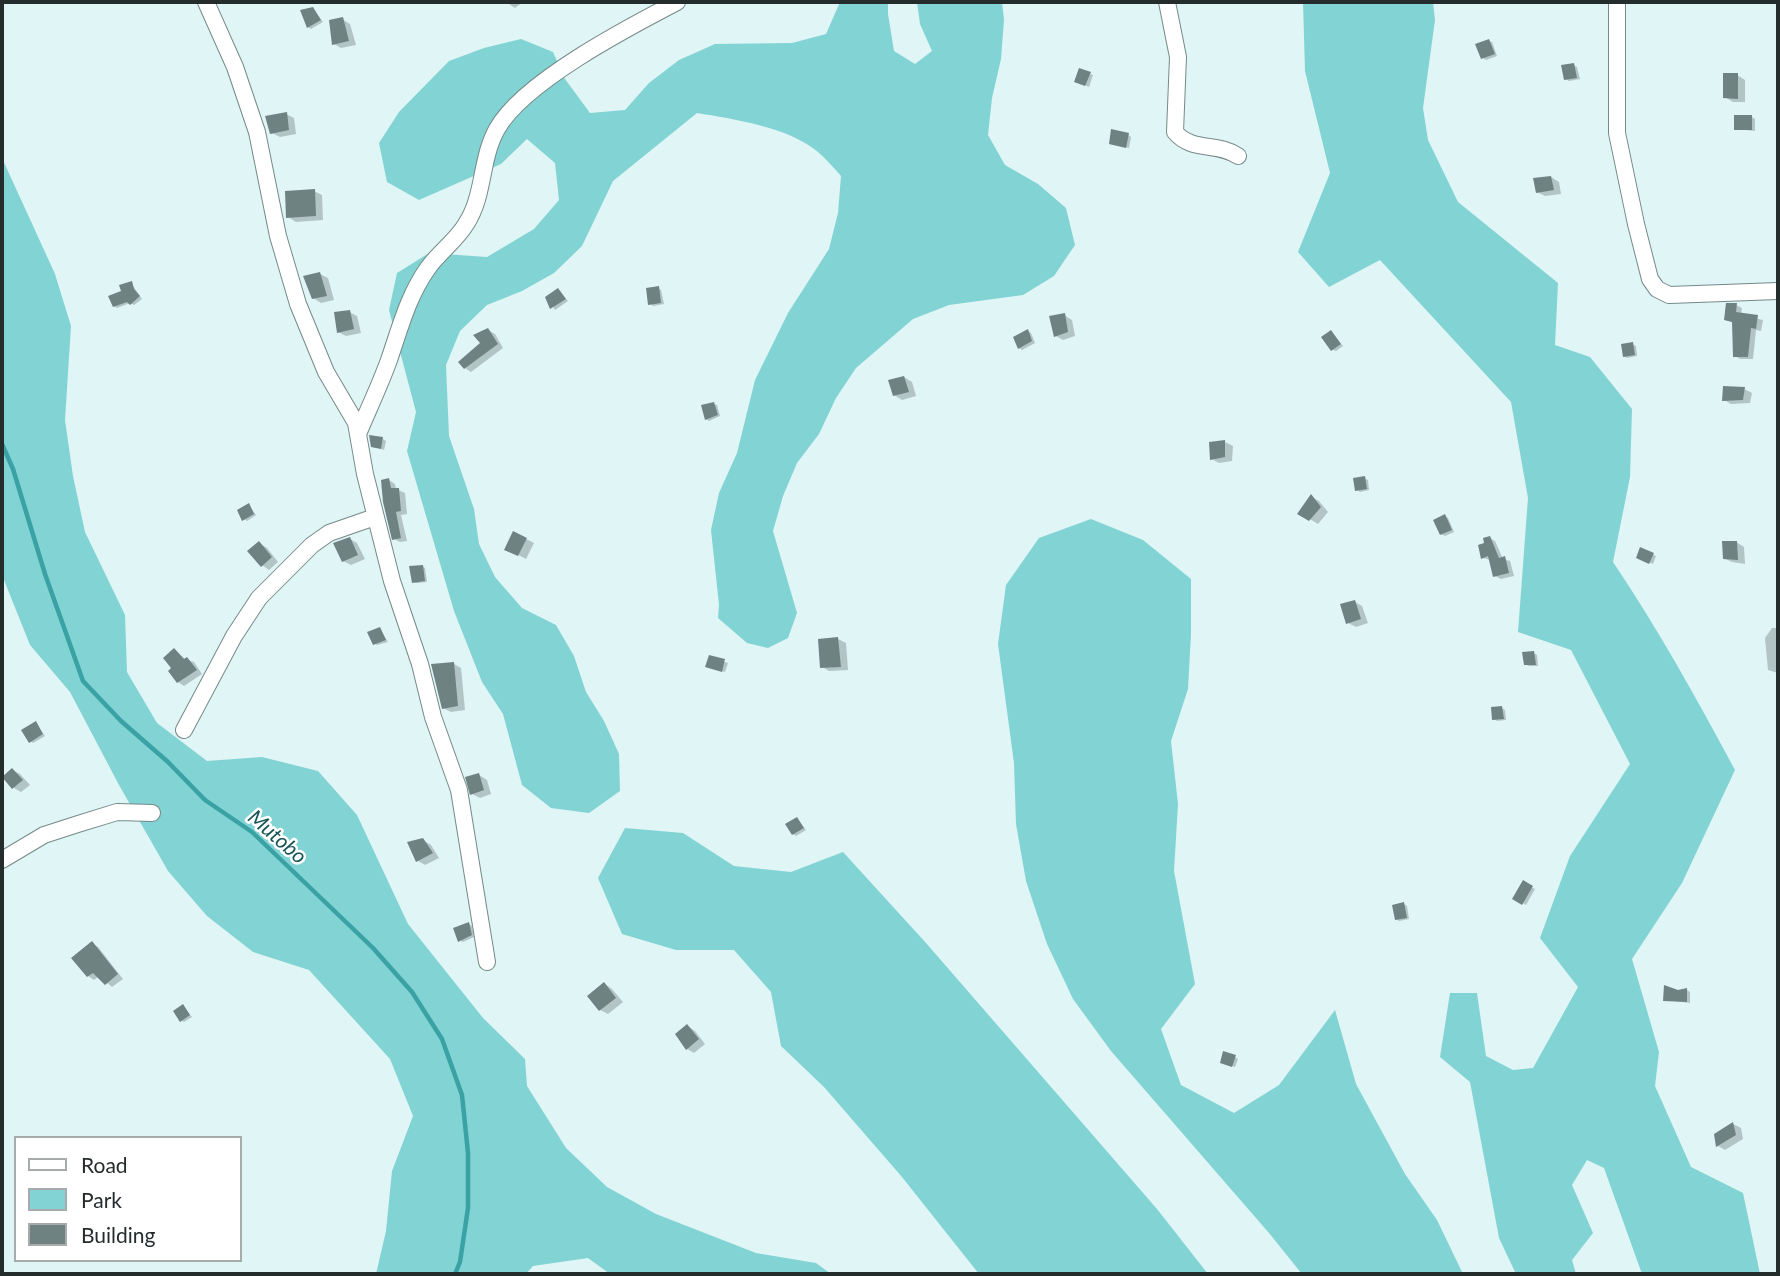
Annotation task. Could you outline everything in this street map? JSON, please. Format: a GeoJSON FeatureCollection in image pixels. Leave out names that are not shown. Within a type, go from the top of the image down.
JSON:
{"type":"FeatureCollection","features":[{"type":"Feature","properties":{"kind":"street"},"geometry":{"type":"LineString","coordinates":[[206,2],[235,67],[257,132],[278,236],[298,304],[326,372],[351,412],[358,434],[375,517],[392,581],[420,664],[433,717],[459,790],[487,962]]}},
{"type":"Feature","properties":{"kind":"street"},"geometry":{"type":"LineString","coordinates":[[358,434],[388,363],[405,307],[428,267],[466,225],[476,207],[487,153],[506,114],[549,78],[628,27],[677,2]]}},
{"type":"Feature","properties":{"kind":"street"},"geometry":{"type":"LineString","coordinates":[[1167,2],[1178,57],[1175,132],[1181,140],[1191,145],[1222,148],[1238,156]]}},
{"type":"Feature","properties":{"kind":"street"},"geometry":{"type":"LineString","coordinates":[[1617,2],[1617,133],[1650,279],[1657,289],[1669,295],[1778,291]]}},
{"type":"Feature","properties":{"kind":"street"},"geometry":{"type":"LineString","coordinates":[[184,730],[234,636],[259,598],[312,545],[329,533],[375,517]]}},
{"type":"Feature","properties":{"kind":"street"},"geometry":{"type":"LineString","coordinates":[[2,860],[44,835],[78,824],[117,812],[152,813]]}},
{"type":"Feature","properties":{"kind":"green space"},"geometry":{"type":"Polygon","coordinates":[[[840,2],[888,2],[894,51],[915,64],[932,51],[920,24],[917,2],[1002,2],[1004,20],[1001,59],[992,98],[988,135],[1005,165],[1038,184],[1066,208],[1075,245],[1054,276],[1023,295],[949,305],[913,319],[856,368],[836,398],[819,434],[797,463],[783,496],[773,531],[797,613],[788,638],[768,648],[747,643],[718,618],[711,530],[719,493],[737,453],[755,380],[788,313],[829,249],[838,213],[841,176],[827,161],[806,143],[776,130],[697,113],[613,181],[582,246],[554,273],[522,291],[487,305],[460,331],[446,365],[449,436],[474,509],[479,544],[495,577],[522,608],[556,625],[574,656],[586,692],[604,721],[619,754],[620,791],[589,813],[551,808],[522,785],[503,714],[482,682],[454,611],[407,451],[416,412],[389,310],[397,273],[429,253],[487,257],[534,229],[559,200],[555,163],[527,139],[501,164],[419,200],[387,182],[379,143],[399,112],[449,61],[484,48],[521,39],[553,52],[565,79],[590,113],[625,110],[649,83],[679,60],[715,44],[792,43],[826,34],[840,2]]]}},
{"type":"Feature","properties":{"kind":"green space"},"geometry":{"type":"Polygon","coordinates":[[[1303,2],[1433,2],[1435,20],[1423,108],[1428,140],[1458,202],[1558,283],[1555,345],[1590,357],[1632,409],[1630,477],[1613,562],[1677,664],[1735,770],[1682,883],[1632,959],[1659,1052],[1655,1086],[1691,1167],[1743,1193],[1760,1274],[1642,1274],[1604,1168],[1587,1160],[1572,1185],[1593,1233],[1572,1260],[1576,1274],[1516,1274],[1499,1238],[1470,1082],[1440,1057],[1450,993],[1477,993],[1486,1056],[1513,1070],[1533,1068],[1578,987],[1540,938],[1570,856],[1630,764],[1571,650],[1518,632],[1528,498],[1511,402],[1380,260],[1329,287],[1298,252],[1330,173],[1305,71],[1303,2]]]}},
{"type":"Feature","properties":{"kind":"green space"},"geometry":{"type":"Polygon","coordinates":[[[2,158],[55,274],[71,326],[65,420],[85,532],[125,615],[127,672],[157,723],[207,761],[262,757],[318,771],[357,815],[408,924],[483,1018],[525,1059],[527,1086],[566,1148],[607,1187],[656,1214],[756,1253],[816,1263],[831,1274],[610,1274],[588,1258],[533,1266],[526,1274],[376,1274],[386,1231],[392,1171],[413,1116],[390,1059],[309,970],[253,952],[207,916],[168,871],[70,692],[30,645],[2,575],[2,158]]]}},
{"type":"Feature","properties":{"kind":"green space"},"geometry":{"type":"Polygon","coordinates":[[[1091,519],[1143,540],[1191,579],[1188,689],[1171,741],[1178,804],[1174,871],[1195,984],[1161,1029],[1181,1085],[1234,1113],[1279,1085],[1335,1010],[1356,1084],[1405,1174],[1437,1220],[1463,1274],[1302,1274],[1111,1051],[1073,999],[1047,944],[1026,881],[1016,824],[1014,763],[998,644],[1006,585],[1039,538],[1091,519]]]}},
{"type":"Feature","properties":{"kind":"green space"},"geometry":{"type":"Polygon","coordinates":[[[625,828],[683,833],[734,866],[791,872],[843,852],[926,943],[1157,1209],[1208,1274],[979,1274],[902,1177],[824,1087],[781,1046],[771,992],[734,950],[676,950],[622,934],[598,878],[625,828]]]}},
{"type":"Feature","properties":{"kind":"building"},"geometry":{"type":"Polygon","coordinates":[[[313,7],[321,20],[307,28],[300,10],[313,7]]]}},
{"type":"Feature","properties":{"kind":"building"},"geometry":{"type":"Polygon","coordinates":[[[343,17],[349,41],[332,45],[329,20],[343,17]]]}},
{"type":"Feature","properties":{"kind":"building"},"geometry":{"type":"Polygon","coordinates":[[[1489,39],[1495,54],[1481,59],[1475,44],[1489,39]]]}},
{"type":"Feature","properties":{"kind":"building"},"geometry":{"type":"Polygon","coordinates":[[[1574,63],[1577,78],[1564,80],[1561,65],[1574,63]]]}},
{"type":"Feature","properties":{"kind":"building"},"geometry":{"type":"Polygon","coordinates":[[[1079,68],[1091,72],[1085,86],[1074,82],[1079,68]]]}},
{"type":"Feature","properties":{"kind":"building"},"geometry":{"type":"Polygon","coordinates":[[[1723,73],[1738,73],[1738,99],[1723,98],[1723,73]]]}},
{"type":"Feature","properties":{"kind":"building"},"geometry":{"type":"Polygon","coordinates":[[[287,112],[289,130],[270,134],[265,116],[287,112]]]}},
{"type":"Feature","properties":{"kind":"building"},"geometry":{"type":"Polygon","coordinates":[[[1734,115],[1752,115],[1752,130],[1734,130],[1734,115]]]}},
{"type":"Feature","properties":{"kind":"building"},"geometry":{"type":"Polygon","coordinates":[[[1111,129],[1129,133],[1126,148],[1109,144],[1111,129]]]}},
{"type":"Feature","properties":{"kind":"building"},"geometry":{"type":"Polygon","coordinates":[[[1551,176],[1554,190],[1536,193],[1533,178],[1551,176]]]}},
{"type":"Feature","properties":{"kind":"building"},"geometry":{"type":"Polygon","coordinates":[[[315,189],[316,216],[286,218],[285,191],[315,189]]]}},
{"type":"Feature","properties":{"kind":"building"},"geometry":{"type":"Polygon","coordinates":[[[320,272],[327,296],[312,299],[303,276],[320,272]]]}},
{"type":"Feature","properties":{"kind":"building"},"geometry":{"type":"Polygon","coordinates":[[[132,281],[140,296],[130,305],[127,302],[113,307],[108,296],[121,291],[119,285],[132,281]]]}},
{"type":"Feature","properties":{"kind":"building"},"geometry":{"type":"Polygon","coordinates":[[[659,286],[661,303],[648,305],[646,288],[659,286]]]}},
{"type":"Feature","properties":{"kind":"building"},"geometry":{"type":"Polygon","coordinates":[[[558,288],[566,299],[550,309],[545,297],[558,288]]]}},
{"type":"Feature","properties":{"kind":"building"},"geometry":{"type":"Polygon","coordinates":[[[1726,303],[1737,303],[1736,312],[1758,315],[1756,329],[1751,328],[1748,357],[1733,357],[1732,322],[1724,320],[1726,303]]]}},
{"type":"Feature","properties":{"kind":"building"},"geometry":{"type":"Polygon","coordinates":[[[350,310],[354,329],[337,333],[334,312],[350,310]]]}},
{"type":"Feature","properties":{"kind":"building"},"geometry":{"type":"Polygon","coordinates":[[[1065,313],[1068,332],[1054,337],[1049,316],[1065,313]]]}},
{"type":"Feature","properties":{"kind":"building"},"geometry":{"type":"Polygon","coordinates":[[[488,328],[498,344],[464,369],[458,362],[480,343],[473,335],[488,328]]]}},
{"type":"Feature","properties":{"kind":"building"},"geometry":{"type":"Polygon","coordinates":[[[1028,329],[1032,341],[1018,349],[1013,337],[1028,329]]]}},
{"type":"Feature","properties":{"kind":"building"},"geometry":{"type":"Polygon","coordinates":[[[1331,330],[1341,344],[1331,351],[1321,337],[1331,330]]]}},
{"type":"Feature","properties":{"kind":"building"},"geometry":{"type":"Polygon","coordinates":[[[1633,342],[1635,355],[1623,357],[1621,344],[1633,342]]]}},
{"type":"Feature","properties":{"kind":"building"},"geometry":{"type":"Polygon","coordinates":[[[904,376],[909,392],[893,396],[888,380],[904,376]]]}},
{"type":"Feature","properties":{"kind":"building"},"geometry":{"type":"Polygon","coordinates":[[[1723,386],[1745,387],[1743,400],[1722,401],[1723,386]]]}},
{"type":"Feature","properties":{"kind":"building"},"geometry":{"type":"Polygon","coordinates":[[[714,402],[718,415],[705,420],[701,405],[714,402]]]}},
{"type":"Feature","properties":{"kind":"building"},"geometry":{"type":"Polygon","coordinates":[[[369,435],[383,437],[381,449],[371,447],[369,435]]]}},
{"type":"Feature","properties":{"kind":"building"},"geometry":{"type":"Polygon","coordinates":[[[1225,440],[1225,457],[1210,460],[1209,442],[1225,440]]]}},
{"type":"Feature","properties":{"kind":"building"},"geometry":{"type":"Polygon","coordinates":[[[1365,476],[1367,489],[1355,491],[1353,478],[1365,476]]]}},
{"type":"Feature","properties":{"kind":"building"},"geometry":{"type":"Polygon","coordinates":[[[389,478],[391,488],[399,488],[401,511],[396,512],[401,538],[392,540],[381,480],[389,478]]]}},
{"type":"Feature","properties":{"kind":"building"},"geometry":{"type":"Polygon","coordinates":[[[1311,494],[1321,507],[1309,521],[1297,514],[1311,494]]]}},
{"type":"Feature","properties":{"kind":"building"},"geometry":{"type":"Polygon","coordinates":[[[249,503],[254,514],[242,521],[237,510],[249,503]]]}},
{"type":"Feature","properties":{"kind":"building"},"geometry":{"type":"Polygon","coordinates":[[[1445,514],[1452,530],[1440,535],[1433,520],[1445,514]]]}},
{"type":"Feature","properties":{"kind":"building"},"geometry":{"type":"Polygon","coordinates":[[[513,531],[527,538],[518,556],[504,550],[513,531]]]}},
{"type":"Feature","properties":{"kind":"building"},"geometry":{"type":"Polygon","coordinates":[[[1490,536],[1499,558],[1505,556],[1509,573],[1493,577],[1488,556],[1481,559],[1478,545],[1484,543],[1483,538],[1490,536]]]}},
{"type":"Feature","properties":{"kind":"building"},"geometry":{"type":"Polygon","coordinates":[[[350,537],[358,555],[342,562],[333,543],[350,537]]]}},
{"type":"Feature","properties":{"kind":"building"},"geometry":{"type":"Polygon","coordinates":[[[259,541],[272,557],[261,567],[247,551],[259,541]]]}},
{"type":"Feature","properties":{"kind":"building"},"geometry":{"type":"Polygon","coordinates":[[[1722,541],[1737,541],[1738,560],[1723,559],[1722,541]]]}},
{"type":"Feature","properties":{"kind":"building"},"geometry":{"type":"Polygon","coordinates":[[[1640,547],[1654,553],[1649,564],[1636,558],[1640,547]]]}},
{"type":"Feature","properties":{"kind":"building"},"geometry":{"type":"Polygon","coordinates":[[[423,565],[425,581],[412,583],[409,566],[423,565]]]}},
{"type":"Feature","properties":{"kind":"building"},"geometry":{"type":"Polygon","coordinates":[[[1355,600],[1361,619],[1346,624],[1340,604],[1355,600]]]}},
{"type":"Feature","properties":{"kind":"building"},"geometry":{"type":"Polygon","coordinates":[[[380,627],[386,640],[373,645],[367,632],[380,627]]]}},
{"type":"Feature","properties":{"kind":"building"},"geometry":{"type":"Polygon","coordinates":[[[838,637],[841,667],[820,668],[818,639],[838,637]]]}},
{"type":"Feature","properties":{"kind":"building"},"geometry":{"type":"Polygon","coordinates":[[[174,648],[184,659],[187,657],[197,670],[177,683],[163,658],[174,648]]]}},
{"type":"Feature","properties":{"kind":"building"},"geometry":{"type":"Polygon","coordinates":[[[1534,651],[1536,665],[1524,665],[1522,652],[1534,651]]]}},
{"type":"Feature","properties":{"kind":"building"},"geometry":{"type":"Polygon","coordinates":[[[709,655],[725,659],[722,672],[705,667],[709,655]]]}},
{"type":"Feature","properties":{"kind":"building"},"geometry":{"type":"Polygon","coordinates":[[[454,662],[458,706],[442,709],[431,664],[454,662]]]}},
{"type":"Feature","properties":{"kind":"building"},"geometry":{"type":"Polygon","coordinates":[[[1502,706],[1504,719],[1492,720],[1491,707],[1502,706]]]}},
{"type":"Feature","properties":{"kind":"building"},"geometry":{"type":"Polygon","coordinates":[[[36,721],[43,734],[29,743],[21,730],[36,721]]]}},
{"type":"Feature","properties":{"kind":"building"},"geometry":{"type":"Polygon","coordinates":[[[12,768],[23,780],[12,789],[2,777],[12,768]]]}},
{"type":"Feature","properties":{"kind":"building"},"geometry":{"type":"Polygon","coordinates":[[[479,773],[484,790],[470,795],[465,777],[479,773]]]}},
{"type":"Feature","properties":{"kind":"building"},"geometry":{"type":"Polygon","coordinates":[[[797,817],[804,828],[792,835],[785,824],[797,817]]]}},
{"type":"Feature","properties":{"kind":"building"},"geometry":{"type":"Polygon","coordinates":[[[423,838],[433,853],[416,862],[407,842],[423,838]]]}},
{"type":"Feature","properties":{"kind":"building"},"geometry":{"type":"Polygon","coordinates":[[[1523,880],[1533,886],[1522,905],[1512,899],[1523,880]]]}},
{"type":"Feature","properties":{"kind":"building"},"geometry":{"type":"Polygon","coordinates":[[[1404,902],[1407,918],[1395,920],[1392,905],[1404,902]]]}},
{"type":"Feature","properties":{"kind":"building"},"geometry":{"type":"Polygon","coordinates":[[[469,922],[472,935],[458,942],[453,928],[469,922]]]}},
{"type":"Feature","properties":{"kind":"building"},"geometry":{"type":"Polygon","coordinates":[[[92,941],[118,974],[105,985],[93,973],[87,977],[71,958],[92,941]]]}},
{"type":"Feature","properties":{"kind":"building"},"geometry":{"type":"Polygon","coordinates":[[[604,982],[616,998],[599,1011],[587,996],[604,982]]]}},
{"type":"Feature","properties":{"kind":"building"},"geometry":{"type":"Polygon","coordinates":[[[1664,985],[1678,990],[1687,988],[1687,1002],[1663,1001],[1664,985]]]}},
{"type":"Feature","properties":{"kind":"building"},"geometry":{"type":"Polygon","coordinates":[[[183,1004],[190,1015],[180,1022],[173,1011],[183,1004]]]}},
{"type":"Feature","properties":{"kind":"building"},"geometry":{"type":"Polygon","coordinates":[[[687,1024],[699,1039],[686,1050],[675,1034],[687,1024]]]}},
{"type":"Feature","properties":{"kind":"building"},"geometry":{"type":"Polygon","coordinates":[[[1223,1051],[1236,1055],[1232,1067],[1220,1063],[1223,1051]]]}},
{"type":"Feature","properties":{"kind":"building"},"geometry":{"type":"Polygon","coordinates":[[[1733,1122],[1736,1135],[1716,1147],[1714,1134],[1733,1122]]]}},
{"type":"Feature","properties":{"kind":"waterway","name":"Mutobo"},"geometry":{"type":"LineString","coordinates":[[2,444],[13,469],[45,574],[83,681],[121,721],[168,762],[205,800],[252,832],[373,948],[412,992],[442,1039],[462,1095],[468,1153],[468,1208],[460,1262],[455,1274]]}}]}
